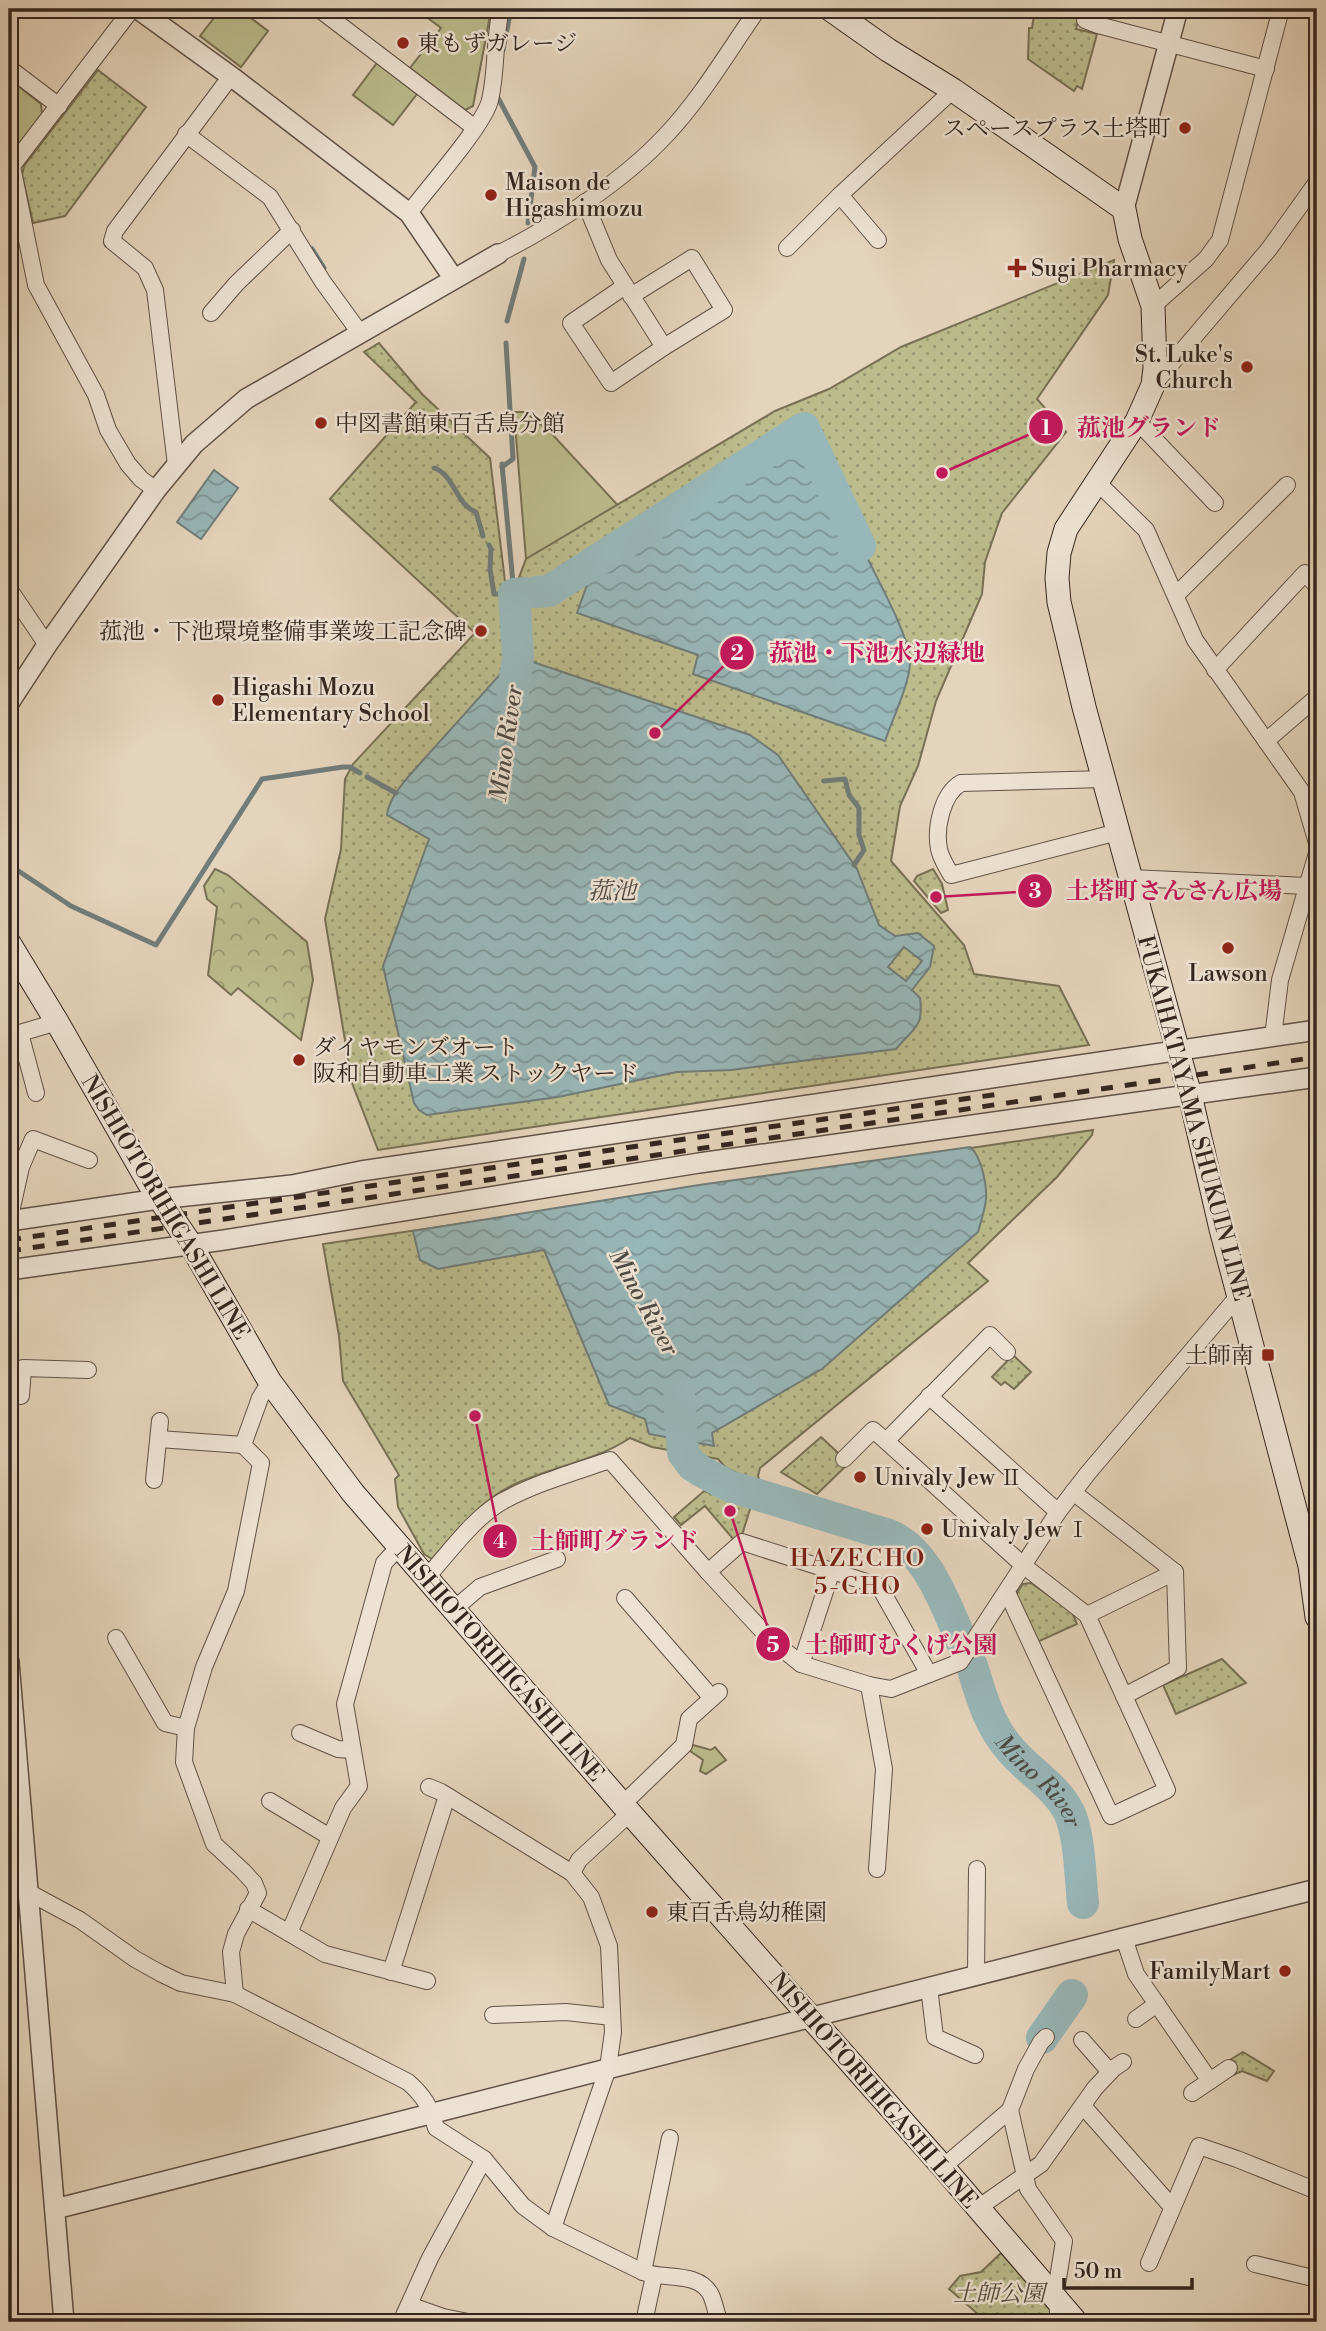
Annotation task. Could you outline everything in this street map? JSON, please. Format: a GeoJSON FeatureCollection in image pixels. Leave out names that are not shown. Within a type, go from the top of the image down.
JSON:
{"type":"FeatureCollection","features":[{"type":"Feature","properties":{"kind":"main road"},"geometry":{"type":"LineString","coordinates":[[830,9],[888,50],[953,90],[1124,209]]}},
{"type":"Feature","properties":{"kind":"main road","name":"FUKAIHATAYAMA SHUKUIN LINE"},"geometry":{"type":"LineString","coordinates":[[1124,209],[1130,239],[1153,306],[1153,385],[1137,421],[1066,529],[1059,553],[1059,602],[1190,1095],[1221,1229],[1310,1566],[1317,1617]]}},
{"type":"Feature","properties":{"kind":"main road","name":"NISHIOTORIHIGASHI LINE"},"geometry":{"type":"LineString","coordinates":[[9,943],[159,1199],[191,1245],[270,1382],[353,1493],[626,1809],[943,2167],[1057,2311],[1076,2322]]}},
{"type":"Feature","properties":{"kind":"street"},"geometry":{"type":"LineString","coordinates":[[132,9],[11,165],[36,285],[96,395],[108,430],[128,464],[141,479],[156,490]]}},
{"type":"Feature","properties":{"kind":"street"},"geometry":{"type":"LineString","coordinates":[[138,9],[231,76],[409,213],[454,279]]}},
{"type":"Feature","properties":{"kind":"street"},"geometry":{"type":"LineString","coordinates":[[319,9],[475,128]]}},
{"type":"Feature","properties":{"kind":"street"},"geometry":{"type":"LineString","coordinates":[[409,213],[475,128],[490,102],[501,9]]}},
{"type":"Feature","properties":{"kind":"street"},"geometry":{"type":"LineString","coordinates":[[9,703],[156,490],[194,443],[246,398],[527,238],[585,202],[642,159],[668,133],[758,9]]}},
{"type":"Feature","properties":{"kind":"street"},"geometry":{"type":"LineString","coordinates":[[1088,9],[1085,20],[1266,69]]}},
{"type":"Feature","properties":{"kind":"street"},"geometry":{"type":"LineString","coordinates":[[1124,209],[1178,9]]}},
{"type":"Feature","properties":{"kind":"street"},"geometry":{"type":"LineString","coordinates":[[1153,306],[1206,259],[1220,240],[1281,9]]}},
{"type":"Feature","properties":{"kind":"street"},"geometry":{"type":"LineString","coordinates":[[9,68],[59,106]]}},
{"type":"Feature","properties":{"kind":"street"},"geometry":{"type":"LineString","coordinates":[[176,465],[155,290],[145,268],[112,241],[115,231],[231,76]]}},
{"type":"Feature","properties":{"kind":"street"},"geometry":{"type":"LineString","coordinates":[[788,248],[839,195],[953,90]]}},
{"type":"Feature","properties":{"kind":"street"},"geometry":{"type":"LineString","coordinates":[[186,134],[270,197],[346,316],[360,333]]}},
{"type":"Feature","properties":{"kind":"street"},"geometry":{"type":"LineString","coordinates":[[1153,385],[1269,249],[1317,182]]}},
{"type":"Feature","properties":{"kind":"street"},"geometry":{"type":"LineString","coordinates":[[839,195],[878,240]]}},
{"type":"Feature","properties":{"kind":"street"},"geometry":{"type":"LineString","coordinates":[[585,202],[609,260],[664,347]]}},
{"type":"Feature","properties":{"kind":"street"},"geometry":{"type":"LineString","coordinates":[[211,313],[236,284],[292,230]]}},
{"type":"Feature","properties":{"kind":"street"},"geometry":{"type":"LineString","coordinates":[[692,258],[724,310],[664,347],[611,383],[571,323],[692,258]]}},
{"type":"Feature","properties":{"kind":"street"},"geometry":{"type":"LineString","coordinates":[[1137,421],[1215,503]]}},
{"type":"Feature","properties":{"kind":"street"},"geometry":{"type":"LineString","coordinates":[[1096,481],[1146,530],[1195,640],[1302,792],[1317,843]]}},
{"type":"Feature","properties":{"kind":"street"},"geometry":{"type":"LineString","coordinates":[[1176,595],[1287,485]]}},
{"type":"Feature","properties":{"kind":"street"},"geometry":{"type":"LineString","coordinates":[[1215,670],[1306,573],[1317,586]]}},
{"type":"Feature","properties":{"kind":"street"},"geometry":{"type":"LineString","coordinates":[[9,589],[47,645]]}},
{"type":"Feature","properties":{"kind":"street"},"geometry":{"type":"LineString","coordinates":[[1266,741],[1317,697]]}},
{"type":"Feature","properties":{"kind":"street"},"geometry":{"type":"LineString","coordinates":[[1104,779],[961,783],[953,790],[941,814],[939,852],[951,875],[1118,832]]}},
{"type":"Feature","properties":{"kind":"street"},"geometry":{"type":"LineString","coordinates":[[1273,1037],[1280,980],[1317,853]]}},
{"type":"Feature","properties":{"kind":"street"},"geometry":{"type":"LineString","coordinates":[[1131,878],[1307,886]]}},
{"type":"Feature","properties":{"kind":"street"},"geometry":{"type":"LineString","coordinates":[[36,1093],[20,1033],[57,1022]]}},
{"type":"Feature","properties":{"kind":"street"},"geometry":{"type":"LineString","coordinates":[[89,1160],[33,1139],[21,1167],[9,1221],[159,1199],[292,1185],[361,1171],[1317,1030]]}},
{"type":"Feature","properties":{"kind":"street"},"geometry":{"type":"LineString","coordinates":[[9,1270],[191,1245],[699,1163],[1317,1077]]}},
{"type":"Feature","properties":{"kind":"street"},"geometry":{"type":"LineString","coordinates":[[426,1578],[480,1518],[503,1501],[610,1460],[769,1638],[801,1664],[891,1689],[960,1661],[1073,1492],[1240,1294]]}},
{"type":"Feature","properties":{"kind":"street"},"geometry":{"type":"LineString","coordinates":[[886,1441],[990,1335],[1007,1352]]}},
{"type":"Feature","properties":{"kind":"street"},"geometry":{"type":"LineString","coordinates":[[9,1396],[21,1396],[23,1368],[88,1370]]}},
{"type":"Feature","properties":{"kind":"street"},"geometry":{"type":"LineString","coordinates":[[243,1445],[260,1398],[270,1382]]}},
{"type":"Feature","properties":{"kind":"street"},"geometry":{"type":"LineString","coordinates":[[929,1396],[1058,1512]]}},
{"type":"Feature","properties":{"kind":"street"},"geometry":{"type":"LineString","coordinates":[[154,1480],[160,1421]]}},
{"type":"Feature","properties":{"kind":"street"},"geometry":{"type":"LineString","coordinates":[[844,1459],[873,1430],[1024,1566],[1087,1615],[1167,1790],[1111,1816],[1007,1592]]}},
{"type":"Feature","properties":{"kind":"street"},"geometry":{"type":"LineString","coordinates":[[159,1439],[243,1445],[261,1463],[236,1591],[204,1667],[186,1728],[184,1762],[214,1844],[254,1883],[258,1893],[236,1934],[231,1952],[236,1994]]}},
{"type":"Feature","properties":{"kind":"street"},"geometry":{"type":"LineString","coordinates":[[1073,1492],[1175,1572]]}},
{"type":"Feature","properties":{"kind":"street"},"geometry":{"type":"LineString","coordinates":[[708,1572],[742,1542],[878,1586],[929,1674]]}},
{"type":"Feature","properties":{"kind":"street"},"geometry":{"type":"LineString","coordinates":[[289,1933],[343,1808],[359,1786],[345,1704],[384,1563],[399,1547]]}},
{"type":"Feature","properties":{"kind":"street"},"geometry":{"type":"LineString","coordinates":[[453,1610],[480,1587],[557,1559]]}},
{"type":"Feature","properties":{"kind":"street"},"geometry":{"type":"LineString","coordinates":[[801,1664],[832,1570]]}},
{"type":"Feature","properties":{"kind":"street"},"geometry":{"type":"LineString","coordinates":[[1087,1615],[1175,1572]]}},
{"type":"Feature","properties":{"kind":"street"},"geometry":{"type":"LineString","coordinates":[[1124,1696],[1178,1668],[1175,1572]]}},
{"type":"Feature","properties":{"kind":"street"},"geometry":{"type":"LineString","coordinates":[[572,1873],[579,1860],[684,1745],[689,1719],[715,1695],[625,1598]]}},
{"type":"Feature","properties":{"kind":"street"},"geometry":{"type":"LineString","coordinates":[[116,1638],[165,1723],[186,1728]]}},
{"type":"Feature","properties":{"kind":"street"},"geometry":{"type":"LineString","coordinates":[[9,1662],[64,2322]]}},
{"type":"Feature","properties":{"kind":"street"},"geometry":{"type":"LineString","coordinates":[[869,1685],[884,1769],[877,1869]]}},
{"type":"Feature","properties":{"kind":"street"},"geometry":{"type":"LineString","coordinates":[[300,1733],[338,1749],[352,1750]]}},
{"type":"Feature","properties":{"kind":"street"},"geometry":{"type":"LineString","coordinates":[[429,1787],[572,1873],[591,1896],[609,1946],[613,2032],[608,2068],[553,2228]]}},
{"type":"Feature","properties":{"kind":"street"},"geometry":{"type":"LineString","coordinates":[[391,1972],[447,1796]]}},
{"type":"Feature","properties":{"kind":"street"},"geometry":{"type":"LineString","coordinates":[[270,1801],[330,1837]]}},
{"type":"Feature","properties":{"kind":"street"},"geometry":{"type":"LineString","coordinates":[[976,1975],[977,1870]]}},
{"type":"Feature","properties":{"kind":"street"},"geometry":{"type":"LineString","coordinates":[[55,2209],[1317,1889]]}},
{"type":"Feature","properties":{"kind":"street"},"geometry":{"type":"LineString","coordinates":[[28,1892],[80,1920],[135,1959],[160,1973],[181,1983],[236,1994],[408,2082],[424,2096],[436,2128],[484,2159],[523,2206],[553,2228],[649,2274],[702,2283],[711,2295],[720,2322]]}},
{"type":"Feature","properties":{"kind":"street"},"geometry":{"type":"LineString","coordinates":[[248,1909],[326,1954],[427,1981]]}},
{"type":"Feature","properties":{"kind":"street"},"geometry":{"type":"LineString","coordinates":[[1124,1938],[1136,1974],[1210,2081]]}},
{"type":"Feature","properties":{"kind":"street"},"geometry":{"type":"LineString","coordinates":[[929,1987],[936,2037],[975,2055]]}},
{"type":"Feature","properties":{"kind":"street"},"geometry":{"type":"LineString","coordinates":[[1136,2019],[1157,2004]]}},
{"type":"Feature","properties":{"kind":"street"},"geometry":{"type":"LineString","coordinates":[[493,2015],[566,2012],[612,2017]]}},
{"type":"Feature","properties":{"kind":"street"},"geometry":{"type":"LineString","coordinates":[[943,2167],[1010,2110],[1026,2069],[1046,2037]]}},
{"type":"Feature","properties":{"kind":"street"},"geometry":{"type":"LineString","coordinates":[[978,2208],[1041,2164],[1083,2106],[1116,2067],[1082,2040]]}},
{"type":"Feature","properties":{"kind":"street"},"geometry":{"type":"LineString","coordinates":[[1192,2093],[1229,2068]]}},
{"type":"Feature","properties":{"kind":"street"},"geometry":{"type":"LineString","coordinates":[[1083,2106],[1172,2207]]}},
{"type":"Feature","properties":{"kind":"street"},"geometry":{"type":"LineString","coordinates":[[1010,2110],[1017,2130],[1023,2175],[1031,2196],[1063,2241],[1057,2311]]}},
{"type":"Feature","properties":{"kind":"street"},"geometry":{"type":"LineString","coordinates":[[644,2322],[670,2138]]}},
{"type":"Feature","properties":{"kind":"street"},"geometry":{"type":"LineString","coordinates":[[1149,2263],[1199,2146],[1317,2191]]}},
{"type":"Feature","properties":{"kind":"street"},"geometry":{"type":"LineString","coordinates":[[401,2322],[430,2258],[484,2159]]}},
{"type":"Feature","properties":{"kind":"street"},"geometry":{"type":"LineString","coordinates":[[1255,2264],[1317,2279]]}},
{"type":"Feature","properties":{"kind":"street"},"geometry":{"type":"LineString","coordinates":[[409,2305],[443,2317],[468,2322]]}},
{"type":"Feature","properties":{"kind":"green space"},"geometry":{"type":"Polygon","coordinates":[[[221,9],[239,9],[268,31],[241,67],[200,36],[221,9]]]}},
{"type":"Feature","properties":{"kind":"green space"},"geometry":{"type":"Polygon","coordinates":[[[416,9],[485,9],[490,16],[473,106],[465,110],[410,68],[441,28],[416,9]]]}},
{"type":"Feature","properties":{"kind":"green space"},"geometry":{"type":"Polygon","coordinates":[[[1035,9],[1081,9],[1076,29],[1097,34],[1082,89],[1077,86],[1074,91],[1028,59],[1029,28],[1032,28],[1035,9]]]}},
{"type":"Feature","properties":{"kind":"green space"},"geometry":{"type":"Polygon","coordinates":[[[377,63],[417,94],[393,125],[353,95],[377,63]]]}},
{"type":"Feature","properties":{"kind":"green space"},"geometry":{"type":"Polygon","coordinates":[[[98,70],[146,107],[65,216],[33,223],[22,175],[24,166],[98,70]]]}},
{"type":"Feature","properties":{"kind":"green space"},"geometry":{"type":"Polygon","coordinates":[[[13,82],[41,104],[42,114],[13,152],[9,153],[9,88],[13,82]]]}},
{"type":"Feature","properties":{"kind":"green space"},"geometry":{"type":"Polygon","coordinates":[[[1114,260],[1108,295],[1037,399],[1066,432],[1002,513],[985,562],[982,594],[936,701],[918,766],[900,806],[891,861],[964,945],[974,974],[1059,986],[1089,1045],[378,1150],[352,1083],[325,919],[341,849],[345,779],[353,764],[475,633],[330,499],[416,402],[364,352],[379,343],[422,394],[490,458],[508,606],[526,559],[775,411],[829,389],[901,347],[1114,260]]]}},
{"type":"Feature","properties":{"kind":"green space"},"geometry":{"type":"Polygon","coordinates":[[[514,412],[525,412],[551,433],[625,513],[539,566],[526,559],[514,412]]]}},
{"type":"Feature","properties":{"kind":"green space"},"geometry":{"type":"Polygon","coordinates":[[[215,869],[228,875],[307,942],[313,980],[301,1040],[238,988],[231,995],[208,975],[217,907],[207,899],[204,886],[215,869]]]}},
{"type":"Feature","properties":{"kind":"green space"},"geometry":{"type":"Polygon","coordinates":[[[933,869],[942,884],[948,910],[941,913],[914,881],[917,876],[933,869]]]}},
{"type":"Feature","properties":{"kind":"green space"},"geometry":{"type":"Polygon","coordinates":[[[1093,1130],[1092,1135],[1057,1177],[968,1263],[988,1281],[760,1468],[760,1483],[726,1468],[718,1459],[652,1447],[630,1438],[602,1453],[511,1486],[488,1500],[468,1518],[432,1559],[424,1554],[398,1507],[395,1479],[399,1475],[343,1381],[339,1336],[323,1244],[1093,1130]]]}},
{"type":"Feature","properties":{"kind":"green space"},"geometry":{"type":"Polygon","coordinates":[[[1013,1355],[1031,1372],[1014,1389],[1005,1382],[1001,1385],[992,1377],[1013,1355]]]}},
{"type":"Feature","properties":{"kind":"green space"},"geometry":{"type":"Polygon","coordinates":[[[821,1437],[849,1463],[817,1494],[781,1472],[821,1437]]]}},
{"type":"Feature","properties":{"kind":"green space"},"geometry":{"type":"Polygon","coordinates":[[[704,1491],[751,1506],[742,1535],[734,1540],[705,1506],[681,1525],[674,1517],[704,1491]]]}},
{"type":"Feature","properties":{"kind":"green space"},"geometry":{"type":"Polygon","coordinates":[[[1031,1583],[1072,1612],[1077,1624],[1035,1643],[1014,1597],[1023,1584],[1031,1583]]]}},
{"type":"Feature","properties":{"kind":"green space"},"geometry":{"type":"Polygon","coordinates":[[[1222,1659],[1246,1683],[1176,1714],[1163,1685],[1222,1659]]]}},
{"type":"Feature","properties":{"kind":"green space"},"geometry":{"type":"Polygon","coordinates":[[[693,1745],[711,1750],[715,1747],[726,1760],[706,1774],[700,1771],[703,1760],[690,1751],[693,1745]]]}},
{"type":"Feature","properties":{"kind":"green space"},"geometry":{"type":"Polygon","coordinates":[[[1243,2052],[1274,2071],[1267,2081],[1242,2071],[1233,2075],[1225,2063],[1243,2052]]]}},
{"type":"Feature","properties":{"kind":"green space","name":"土師公園"},"geometry":{"type":"Polygon","coordinates":[[[1001,2253],[1054,2314],[1054,2322],[987,2322],[949,2289],[960,2276],[981,2272],[1001,2253]]]}},
{"type":"Feature","properties":{"kind":"water"},"geometry":{"type":"Polygon","coordinates":[[[800,438],[859,559],[866,555],[909,651],[907,680],[885,741],[693,674],[698,655],[577,613],[592,571],[800,438]]]}},
{"type":"Feature","properties":{"kind":"water"},"geometry":{"type":"Polygon","coordinates":[[[214,470],[238,488],[201,539],[177,522],[214,470]]]}},
{"type":"Feature","properties":{"kind":"water","name":"菰池"},"geometry":{"type":"Polygon","coordinates":[[[518,657],[750,735],[778,755],[857,869],[879,925],[895,936],[918,933],[934,946],[930,967],[912,990],[920,998],[919,1022],[896,1049],[731,1070],[677,1072],[558,1097],[427,1115],[419,1110],[414,1103],[383,966],[429,839],[387,815],[388,810],[395,794],[408,777],[518,657]],[[904,947],[888,967],[906,981],[922,961],[904,947]]]}},
{"type":"Feature","properties":{"kind":"water"},"geometry":{"type":"Polygon","coordinates":[[[970,1147],[980,1163],[986,1193],[978,1232],[822,1369],[712,1433],[714,1446],[649,1434],[645,1419],[609,1405],[544,1250],[438,1269],[420,1260],[413,1231],[699,1185],[970,1147]]]}},
{"type":"Feature","properties":{"kind":"waterway"},"geometry":{"type":"LineString","coordinates":[[503,50],[511,9]]}},
{"type":"Feature","properties":{"kind":"waterway"},"geometry":{"type":"LineString","coordinates":[[496,94],[535,167],[528,223]]}},
{"type":"Feature","properties":{"kind":"waterway"},"geometry":{"type":"LineString","coordinates":[[312,249],[324,268]]}},
{"type":"Feature","properties":{"kind":"waterway"},"geometry":{"type":"LineString","coordinates":[[507,321],[524,259]]}},
{"type":"Feature","properties":{"kind":"waterway"},"geometry":{"type":"LineString","coordinates":[[502,467],[513,459],[506,343]]}},
{"type":"Feature","properties":{"kind":"waterway","name":"Mino River"},"geometry":{"type":"LineString","coordinates":[[536,592],[549,591],[804,428],[860,546],[854,549]]}},
{"type":"Feature","properties":{"kind":"waterway"},"geometry":{"type":"LineString","coordinates":[[489,545],[494,594],[514,594],[502,464]]}},
{"type":"Feature","properties":{"kind":"waterway"},"geometry":{"type":"LineString","coordinates":[[434,468],[446,477],[464,503],[476,512],[483,536]]}},
{"type":"Feature","properties":{"kind":"waterway","name":"Mino River"},"geometry":{"type":"LineString","coordinates":[[512,700],[518,657],[514,594],[525,593]]}},
{"type":"Feature","properties":{"kind":"waterway"},"geometry":{"type":"LineString","coordinates":[[11,866],[71,906],[156,945],[262,779],[343,767],[350,767],[360,773]]}},
{"type":"Feature","properties":{"kind":"waterway"},"geometry":{"type":"LineString","coordinates":[[367,777],[396,793]]}},
{"type":"Feature","properties":{"kind":"waterway"},"geometry":{"type":"LineString","coordinates":[[824,781],[845,779],[849,795],[859,808],[859,835],[864,850],[854,865]]}},
{"type":"Feature","properties":{"kind":"waterway","name":"Mino River"},"geometry":{"type":"LineString","coordinates":[[679,1396],[683,1453],[692,1465],[729,1486],[886,1534],[900,1541],[924,1565],[942,1596],[962,1642]]}},
{"type":"Feature","properties":{"kind":"waterway","name":"Mino River"},"geometry":{"type":"LineString","coordinates":[[972,1666],[986,1710],[996,1730],[1017,1757],[1057,1794],[1069,1812],[1077,1844],[1083,1903]]}},
{"type":"Feature","properties":{"kind":"waterway","name":"Mino River"},"geometry":{"type":"LineString","coordinates":[[1042,2038],[1072,1995]]}},
{"type":"Feature","properties":{"kind":"railway"},"geometry":{"type":"LineString","coordinates":[[9,1251],[1317,1057]]}},
{"type":"Feature","properties":{"kind":"railway"},"geometry":{"type":"LineString","coordinates":[[9,1240],[999,1094]]}},
{"type":"Feature","properties":{"kind":"place","name":"東もずガレージ"},"geometry":{"type":"Point","coordinates":[403,43]}},
{"type":"Feature","properties":{"kind":"place","name":"スペースプラス土塔町"},"geometry":{"type":"Point","coordinates":[1185,128]}},
{"type":"Feature","properties":{"kind":"place","name":"Maison de Higashimozu"},"geometry":{"type":"Point","coordinates":[491,195]}},
{"type":"Feature","properties":{"kind":"place","name":"Sugi Pharmacy"},"geometry":{"type":"Point","coordinates":[1017,268]}},
{"type":"Feature","properties":{"kind":"place","name":"St. Luke's Church"},"geometry":{"type":"Point","coordinates":[1247,367]}},
{"type":"Feature","properties":{"kind":"place","name":"中図書館東百舌鳥分館"},"geometry":{"type":"Point","coordinates":[321,423]}},
{"type":"Feature","properties":{"kind":"place","name":"菰池グランド"},"geometry":{"type":"Point","coordinates":[942,473]}},
{"type":"Feature","properties":{"kind":"place","name":"菰池・下池環境整備事業竣工記念碑"},"geometry":{"type":"Point","coordinates":[481,631]}},
{"type":"Feature","properties":{"kind":"place","name":"Higashi Mozu Elementary School"},"geometry":{"type":"Point","coordinates":[218,700]}},
{"type":"Feature","properties":{"kind":"place","name":"菰池・下池水辺緑地"},"geometry":{"type":"Point","coordinates":[655,733]}},
{"type":"Feature","properties":{"kind":"place","name":"土塔町さんさん広場"},"geometry":{"type":"Point","coordinates":[936,897]}},
{"type":"Feature","properties":{"kind":"place","name":"Lawson"},"geometry":{"type":"Point","coordinates":[1228,948]}},
{"type":"Feature","properties":{"kind":"place","name":"ダイヤモンズオート 阪和自動車工業 ストックヤード"},"geometry":{"type":"Point","coordinates":[299,1060]}},
{"type":"Feature","properties":{"kind":"place","name":"土師南"},"geometry":{"type":"Point","coordinates":[1268,1355]}},
{"type":"Feature","properties":{"kind":"place","name":"土師町グランド"},"geometry":{"type":"Point","coordinates":[475,1416]}},
{"type":"Feature","properties":{"kind":"place","name":"Univaly Jew Ⅱ"},"geometry":{"type":"Point","coordinates":[860,1477]}},
{"type":"Feature","properties":{"kind":"place","name":"土師町むくげ公園"},"geometry":{"type":"Point","coordinates":[730,1511]}},
{"type":"Feature","properties":{"kind":"place","name":"Univaly Jew Ⅰ"},"geometry":{"type":"Point","coordinates":[927,1529]}},
{"type":"Feature","properties":{"kind":"place","name":"東百舌鳥幼稚園"},"geometry":{"type":"Point","coordinates":[652,1912]}},
{"type":"Feature","properties":{"kind":"place","name":"FamilyMart"},"geometry":{"type":"Point","coordinates":[1285,1971]}},
{"type":"Feature","properties":{"kind":"district","name":"HAZECHO 5-CHO"},"geometry":{"type":"Point","coordinates":[858,1572]}}]}
